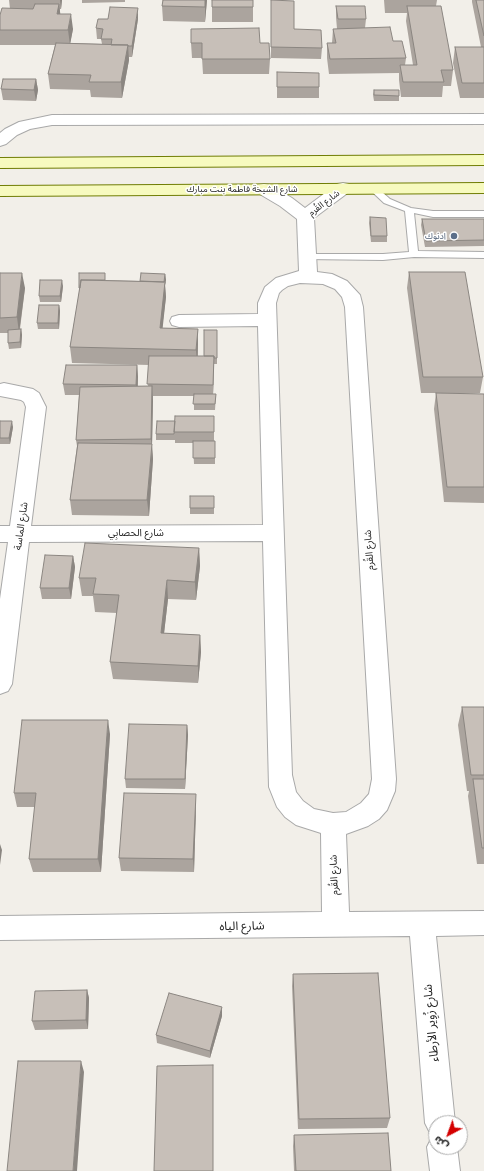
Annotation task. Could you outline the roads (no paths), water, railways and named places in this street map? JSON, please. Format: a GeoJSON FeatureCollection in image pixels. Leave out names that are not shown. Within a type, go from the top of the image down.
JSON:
{"type":"FeatureCollection","features":[{"type":"Feature","properties":{"kind":"main road"},"geometry":{"type":"LineString","coordinates":[[0,164],[484,160]]}},
{"type":"Feature","properties":{"kind":"main road","name":"شارع الشيخة فاطمة بنت مبارك"},"geometry":{"type":"LineString","coordinates":[[0,191],[484,188]]}},
{"type":"Feature","properties":{"kind":"street"},"geometry":{"type":"LineString","coordinates":[[0,141],[18,128],[33,122],[52,120],[484,119]]}},
{"type":"Feature","properties":{"kind":"street","name":"شارع القُرم"},"geometry":{"type":"LineString","coordinates":[[305,217],[343,188]]}},
{"type":"Feature","properties":{"kind":"street","name":"شارع القُرم"},"geometry":{"type":"LineString","coordinates":[[264,189],[286,202],[305,217],[307,267]]}},
{"type":"Feature","properties":{"kind":"street","name":"شارع القُرم"},"geometry":{"type":"LineString","coordinates":[[307,267],[341,285],[351,295],[354,306],[384,779],[383,791],[378,802],[370,811],[353,821],[333,824],[319,822],[306,817],[294,809],[286,799],[281,787],[267,303],[271,291],[282,282],[294,278],[307,267]]}},
{"type":"Feature","properties":{"kind":"street"},"geometry":{"type":"LineString","coordinates":[[179,321],[267,320]]}},
{"type":"Feature","properties":{"kind":"street","name":"شارع الماسة"},"geometry":{"type":"LineString","coordinates":[[0,684],[10,534],[36,407],[32,398],[26,394],[1,389]]}},
{"type":"Feature","properties":{"kind":"street","name":"شارع الحصابِي"},"geometry":{"type":"LineString","coordinates":[[10,534],[273,533]]}},
{"type":"Feature","properties":{"kind":"street","name":"شارع القُرم"},"geometry":{"type":"LineString","coordinates":[[333,824],[336,925]]}},
{"type":"Feature","properties":{"kind":"street","name":"شارع الياه"},"geometry":{"type":"LineString","coordinates":[[0,928],[484,923]]}},
{"type":"Feature","properties":{"kind":"street","name":"شارع زُوِير الأرطاء"},"geometry":{"type":"LineString","coordinates":[[422,924],[439,1115]]}},
{"type":"Feature","properties":{"kind":"street"},"geometry":{"type":"LineString","coordinates":[[443,1155],[445,1171]]}},
{"type":"Feature","properties":{"kind":"lane"},"geometry":{"type":"LineString","coordinates":[[372,188],[387,201],[409,210],[433,214],[484,214]]}},
{"type":"Feature","properties":{"kind":"lane"},"geometry":{"type":"LineString","coordinates":[[409,210],[414,254]]}},
{"type":"Feature","properties":{"kind":"lane"},"geometry":{"type":"LineString","coordinates":[[307,267],[414,254],[484,255]]}},
{"type":"Feature","properties":{"kind":"place","name":"ادنوك"},"geometry":{"type":"Point","coordinates":[454,236]}}]}
